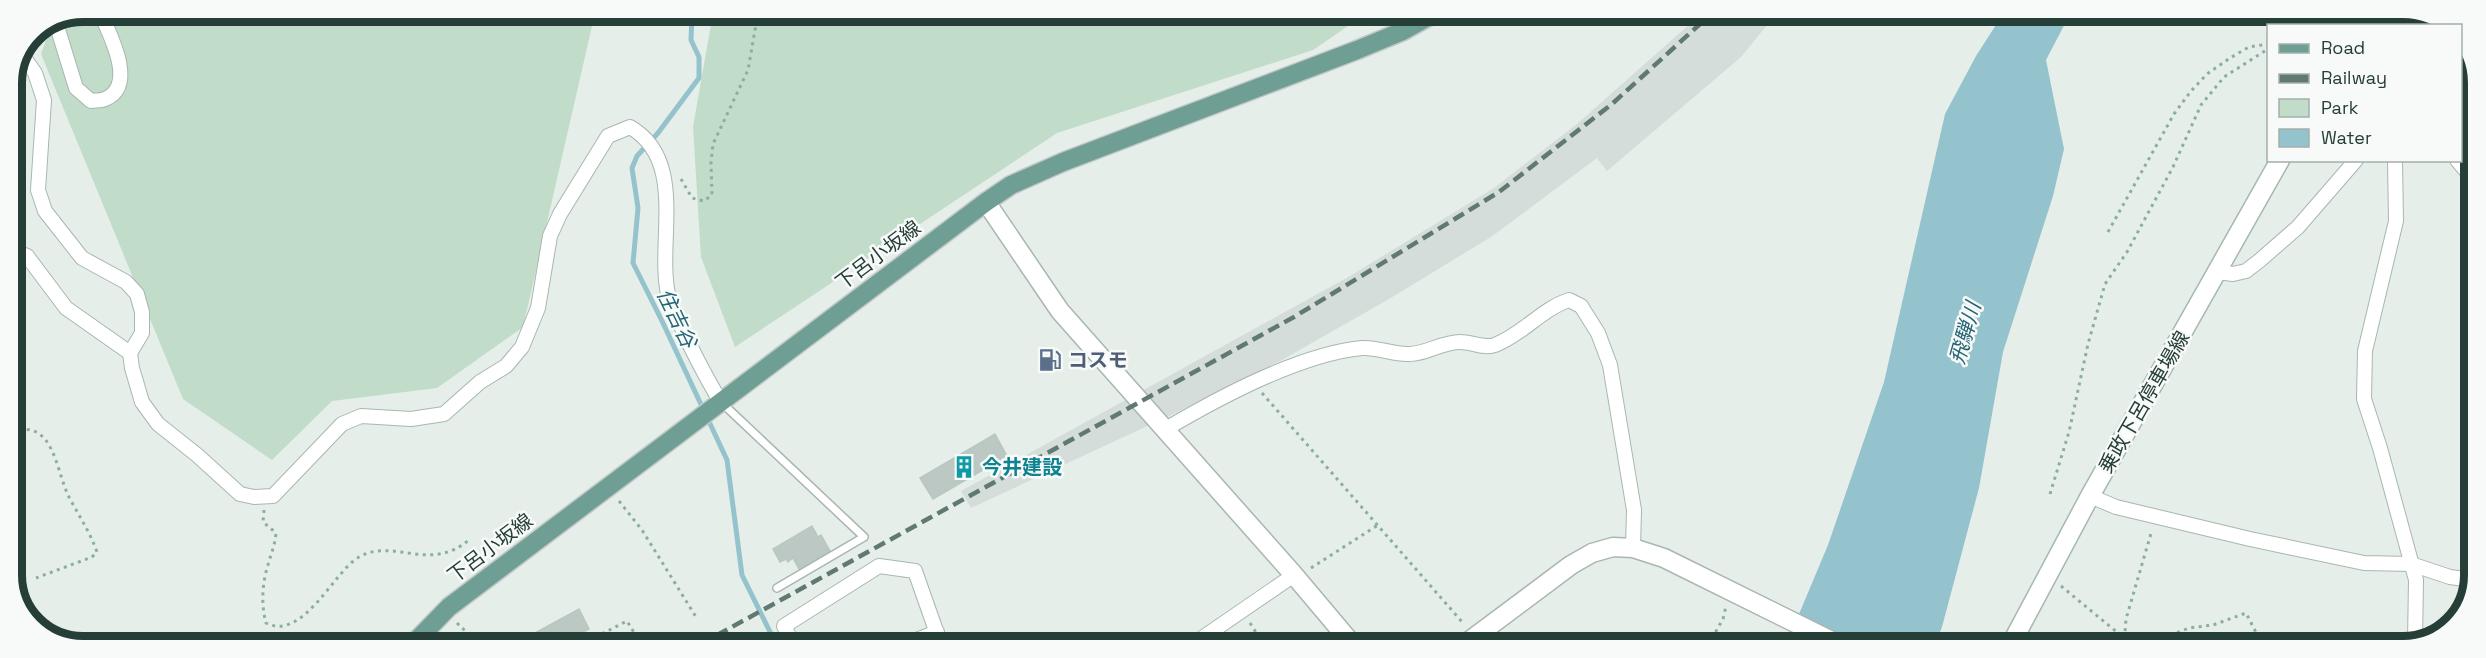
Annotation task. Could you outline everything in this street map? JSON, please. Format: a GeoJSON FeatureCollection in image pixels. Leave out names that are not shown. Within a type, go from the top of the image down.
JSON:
{"type":"FeatureCollection","features":[{"type":"Feature","properties":{"kind":"main road","name":"下呂小坂線"},"geometry":{"type":"LineString","coordinates":[[421,636],[445,612],[607,487],[1011,185],[1063,162],[1357,50],[1419,22]]}},
{"type":"Feature","properties":{"kind":"street"},"geometry":{"type":"LineString","coordinates":[[58,28],[76,88],[91,101],[106,99],[117,89],[121,77],[118,54],[104,22]]}},
{"type":"Feature","properties":{"kind":"street"},"geometry":{"type":"LineString","coordinates":[[27,61],[35,73],[44,100],[38,190],[45,211],[82,258],[126,282],[137,294],[142,312],[142,333],[130,353]]}},
{"type":"Feature","properties":{"kind":"street"},"geometry":{"type":"LineString","coordinates":[[22,254],[27,256],[66,308],[130,353],[142,402],[158,424],[240,494],[273,496],[342,424],[361,416],[411,419],[444,414],[480,382],[506,366],[522,347],[538,308],[550,236],[560,214],[608,136],[630,127],[641,134],[659,157],[664,175],[666,220],[664,274],[669,301],[702,371],[720,401]]}},
{"type":"Feature","properties":{"kind":"street","name":"乗政下呂停車場線"},"geometry":{"type":"LineString","coordinates":[[2015,636],[2090,496],[2279,162]]}},
{"type":"Feature","properties":{"kind":"street"},"geometry":{"type":"LineString","coordinates":[[2218,272],[2233,274],[2246,271],[2259,261],[2298,227],[2354,162]]}},
{"type":"Feature","properties":{"kind":"street"},"geometry":{"type":"LineString","coordinates":[[2395,162],[2396,221],[2365,351],[2364,399],[2380,448],[2416,580],[2415,634]]}},
{"type":"Feature","properties":{"kind":"street"},"geometry":{"type":"LineString","coordinates":[[986,202],[1060,311],[1345,636]]}},
{"type":"Feature","properties":{"kind":"street"},"geometry":{"type":"LineString","coordinates":[[1164,430],[1197,411],[1304,362],[1329,354],[1364,348],[1407,354],[1418,353],[1450,342],[1494,346],[1560,303],[1569,300],[1581,306],[1598,333],[1610,365],[1634,510],[1633,548]]}},
{"type":"Feature","properties":{"kind":"street"},"geometry":{"type":"LineString","coordinates":[[2090,496],[2116,507],[2250,539],[2364,562],[2411,564],[2450,577],[2463,579]]}},
{"type":"Feature","properties":{"kind":"street"},"geometry":{"type":"LineString","coordinates":[[1476,636],[1571,565],[1592,553],[1613,547],[1633,548],[1664,558],[1822,636]]}},
{"type":"Feature","properties":{"kind":"street"},"geometry":{"type":"LineString","coordinates":[[789,636],[784,626],[879,566],[915,571],[938,636]]}},
{"type":"Feature","properties":{"kind":"street"},"geometry":{"type":"LineString","coordinates":[[1206,636],[1296,577]]}},
{"type":"Feature","properties":{"kind":"lane"},"geometry":{"type":"LineString","coordinates":[[720,401],[864,537],[777,588]]}},
{"type":"Feature","properties":{"kind":"path"},"geometry":{"type":"LineString","coordinates":[[659,157],[667,160],[678,172],[692,198],[704,201],[712,195],[711,163],[714,144],[748,70],[756,22]]}},
{"type":"Feature","properties":{"kind":"path"},"geometry":{"type":"LineString","coordinates":[[2109,232],[2174,114],[2191,91],[2207,74],[2230,58],[2249,47],[2267,44]]}},
{"type":"Feature","properties":{"kind":"path"},"geometry":{"type":"LineString","coordinates":[[2050,494],[2069,432],[2088,344],[2105,284],[2127,252],[2177,158],[2201,105],[2224,77],[2267,50]]}},
{"type":"Feature","properties":{"kind":"path"},"geometry":{"type":"LineString","coordinates":[[1254,384],[1462,621],[1466,636]]}},
{"type":"Feature","properties":{"kind":"path"},"geometry":{"type":"LineString","coordinates":[[23,430],[36,431],[53,452],[68,495],[88,528],[97,552],[92,557],[36,578]]}},
{"type":"Feature","properties":{"kind":"path"},"geometry":{"type":"LineString","coordinates":[[607,487],[642,530],[696,617]]}},
{"type":"Feature","properties":{"kind":"path"},"geometry":{"type":"LineString","coordinates":[[264,496],[263,522],[276,533],[275,549],[268,563],[264,580],[266,623],[274,627],[285,626],[303,615],[359,557],[375,552],[422,556],[445,554],[460,548],[470,539]]}},
{"type":"Feature","properties":{"kind":"path"},"geometry":{"type":"LineString","coordinates":[[2046,579],[2063,588],[2118,633],[2123,634],[2156,517]]}},
{"type":"Feature","properties":{"kind":"path"},"geometry":{"type":"LineString","coordinates":[[1296,577],[1378,525]]}},
{"type":"Feature","properties":{"kind":"path"},"geometry":{"type":"LineString","coordinates":[[1713,636],[1722,619],[1731,591]]}},
{"type":"Feature","properties":{"kind":"path"},"geometry":{"type":"LineString","coordinates":[[445,612],[470,636]]}},
{"type":"Feature","properties":{"kind":"path"},"geometry":{"type":"LineString","coordinates":[[1242,612],[1258,636]]}},
{"type":"Feature","properties":{"kind":"path"},"geometry":{"type":"LineString","coordinates":[[2168,636],[2189,628],[2213,625],[2246,613],[2259,636]]}},
{"type":"Feature","properties":{"kind":"path"},"geometry":{"type":"LineString","coordinates":[[598,636],[627,621],[636,636]]}},
{"type":"Feature","properties":{"kind":"shaded area"},"geometry":{"type":"Polygon","coordinates":[[[1692,22],[1769,22],[1741,57],[1607,171],[1597,158],[1491,237],[1282,360],[1169,416],[971,508],[961,491],[1350,276],[1494,188],[1577,124],[1692,22]]]}},
{"type":"Feature","properties":{"kind":"green space"},"geometry":{"type":"Polygon","coordinates":[[[84,22],[593,22],[523,327],[437,388],[332,401],[272,460],[183,399],[41,54],[48,34],[60,27],[84,22]]]}},
{"type":"Feature","properties":{"kind":"green space"},"geometry":{"type":"Polygon","coordinates":[[[711,22],[1354,22],[1313,50],[1057,133],[735,347],[701,257],[693,127],[711,22]]]}},
{"type":"Feature","properties":{"kind":"water","name":"飛騨川"},"geometry":{"type":"Polygon","coordinates":[[[1998,22],[2066,22],[2046,60],[2064,149],[2053,196],[2003,352],[1979,488],[1942,627],[1938,636],[1790,636],[1828,545],[1884,382],[1945,114],[1976,56],[1998,22]]]}},
{"type":"Feature","properties":{"kind":"building","name":"今井建設"},"geometry":{"type":"Polygon","coordinates":[[[995,434],[1007,456],[933,499],[920,478],[995,434]]]}},
{"type":"Feature","properties":{"kind":"building"},"geometry":{"type":"Polygon","coordinates":[[[812,526],[818,537],[821,535],[830,551],[799,569],[793,558],[788,562],[786,559],[780,562],[773,549],[812,526]]]}},
{"type":"Feature","properties":{"kind":"building"},"geometry":{"type":"Polygon","coordinates":[[[579,609],[589,629],[576,636],[530,636],[579,609]]]}},
{"type":"Feature","properties":{"kind":"waterway","name":"住吉谷"},"geometry":{"type":"LineString","coordinates":[[692,22],[691,40],[699,57],[699,78],[658,133],[637,156],[632,168],[638,208],[633,263],[727,460],[742,575],[772,636]]}},
{"type":"Feature","properties":{"kind":"railway"},"geometry":{"type":"LineString","coordinates":[[716,636],[1294,317],[1499,192],[1612,104],[1702,22]]}},
{"type":"Feature","properties":{"kind":"place","name":"コスモ"},"geometry":{"type":"Point","coordinates":[1050,360]}},
{"type":"Feature","properties":{"kind":"place","name":"今井建設"},"geometry":{"type":"Point","coordinates":[964,467]}}]}
